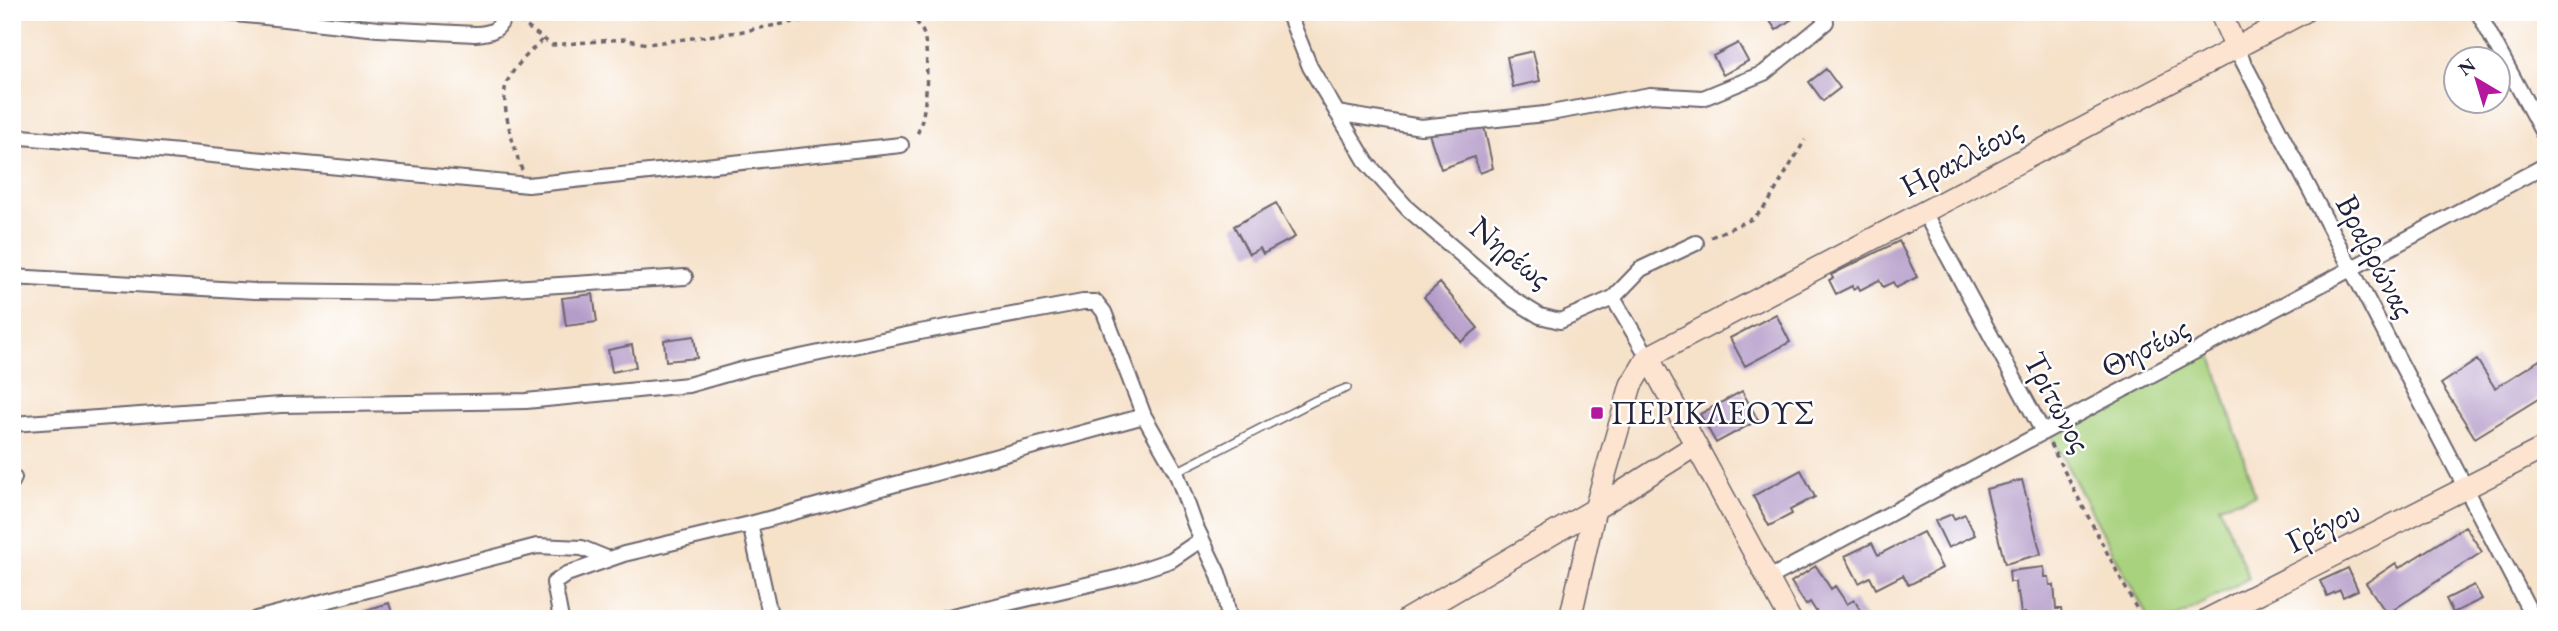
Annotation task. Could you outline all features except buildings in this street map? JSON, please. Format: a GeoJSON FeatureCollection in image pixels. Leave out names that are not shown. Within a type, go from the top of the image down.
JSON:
{"type":"FeatureCollection","features":[{"type":"Feature","properties":{"kind":"main road"},"geometry":{"type":"LineString","coordinates":[[2220,12],[2236,48]]}},
{"type":"Feature","properties":{"kind":"main road","name":"Ηρακλέους"},"geometry":{"type":"LineString","coordinates":[[1648,357],[2304,12]]}},
{"type":"Feature","properties":{"kind":"main road"},"geometry":{"type":"LineString","coordinates":[[1570,619],[1595,509],[1631,385],[1648,357],[1790,619]]}},
{"type":"Feature","properties":{"kind":"main road"},"geometry":{"type":"LineString","coordinates":[[1407,619],[1595,509],[1696,444]]}},
{"type":"Feature","properties":{"kind":"main road","name":"Γρέγου"},"geometry":{"type":"LineString","coordinates":[[2208,619],[2546,447]]}},
{"type":"Feature","properties":{"kind":"street"},"geometry":{"type":"LineString","coordinates":[[217,12],[378,29],[475,34],[491,33],[501,26],[505,13]]}},
{"type":"Feature","properties":{"kind":"street","name":"Νηρέως"},"geometry":{"type":"LineString","coordinates":[[1288,12],[1310,66],[1367,163],[1409,208],[1514,300],[1540,316],[1560,321],[1613,298]]}},
{"type":"Feature","properties":{"kind":"street"},"geometry":{"type":"LineString","coordinates":[[2478,12],[2546,139]]}},
{"type":"Feature","properties":{"kind":"street"},"geometry":{"type":"LineString","coordinates":[[1337,113],[1421,127],[1545,114],[1650,95],[1703,99],[1764,74],[1826,22]]}},
{"type":"Feature","properties":{"kind":"street","name":"Βραβρώνας"},"geometry":{"type":"LineString","coordinates":[[2236,48],[2534,619]]}},
{"type":"Feature","properties":{"kind":"street"},"geometry":{"type":"LineString","coordinates":[[12,136],[528,186],[901,145]]}},
{"type":"Feature","properties":{"kind":"street","name":"Θησέως"},"geometry":{"type":"LineString","coordinates":[[1769,578],[2546,165]]}},
{"type":"Feature","properties":{"kind":"street","name":"Τρίτωνος"},"geometry":{"type":"LineString","coordinates":[[1924,212],[2043,432]]}},
{"type":"Feature","properties":{"kind":"street"},"geometry":{"type":"LineString","coordinates":[[1648,357],[1613,298],[1641,269],[1696,243]]}},
{"type":"Feature","properties":{"kind":"street"},"geometry":{"type":"LineString","coordinates":[[12,277],[255,291],[432,293],[685,277]]}},
{"type":"Feature","properties":{"kind":"street"},"geometry":{"type":"LineString","coordinates":[[12,424],[281,405],[526,401],[688,385],[775,362],[920,332],[1083,302],[1096,302],[1104,312],[1144,416],[1176,472],[1218,573],[1229,619]]}},
{"type":"Feature","properties":{"kind":"street"},"geometry":{"type":"LineString","coordinates":[[561,619],[554,583],[567,574],[609,559],[750,524],[1144,416]]}},
{"type":"Feature","properties":{"kind":"street"},"geometry":{"type":"LineString","coordinates":[[750,524],[771,619]]}},
{"type":"Feature","properties":{"kind":"street"},"geometry":{"type":"LineString","coordinates":[[940,619],[1120,576],[1171,560],[1202,539]]}},
{"type":"Feature","properties":{"kind":"street"},"geometry":{"type":"LineString","coordinates":[[256,619],[537,546],[582,548],[609,559]]}},
{"type":"Feature","properties":{"kind":"lane"},"geometry":{"type":"LineString","coordinates":[[1176,472],[1303,407],[1348,388]]}},
{"type":"Feature","properties":{"kind":"path"},"geometry":{"type":"LineString","coordinates":[[505,13],[552,45],[624,39],[647,44],[799,21],[901,13],[913,16],[924,34],[924,117],[917,136],[901,145]]}},
{"type":"Feature","properties":{"kind":"path"},"geometry":{"type":"LineString","coordinates":[[528,186],[513,146],[505,85],[523,59],[544,38]]}},
{"type":"Feature","properties":{"kind":"path"},"geometry":{"type":"LineString","coordinates":[[1696,243],[1754,218],[1768,203],[1805,140]]}},
{"type":"Feature","properties":{"kind":"path","name":"Τρίτωνος"},"geometry":{"type":"LineString","coordinates":[[2043,432],[2142,619]]}},
{"type":"Feature","properties":{"kind":"green space"},"geometry":{"type":"Polygon","coordinates":[[[2210,349],[2255,495],[2219,505],[2249,578],[2174,619],[2149,619],[2050,434],[2210,349]]]}},
{"type":"Feature","properties":{"kind":"place","name":"ΠΕΡΙΚΛΕΟΥΣ"},"geometry":{"type":"Point","coordinates":[1597,413]}}]}
